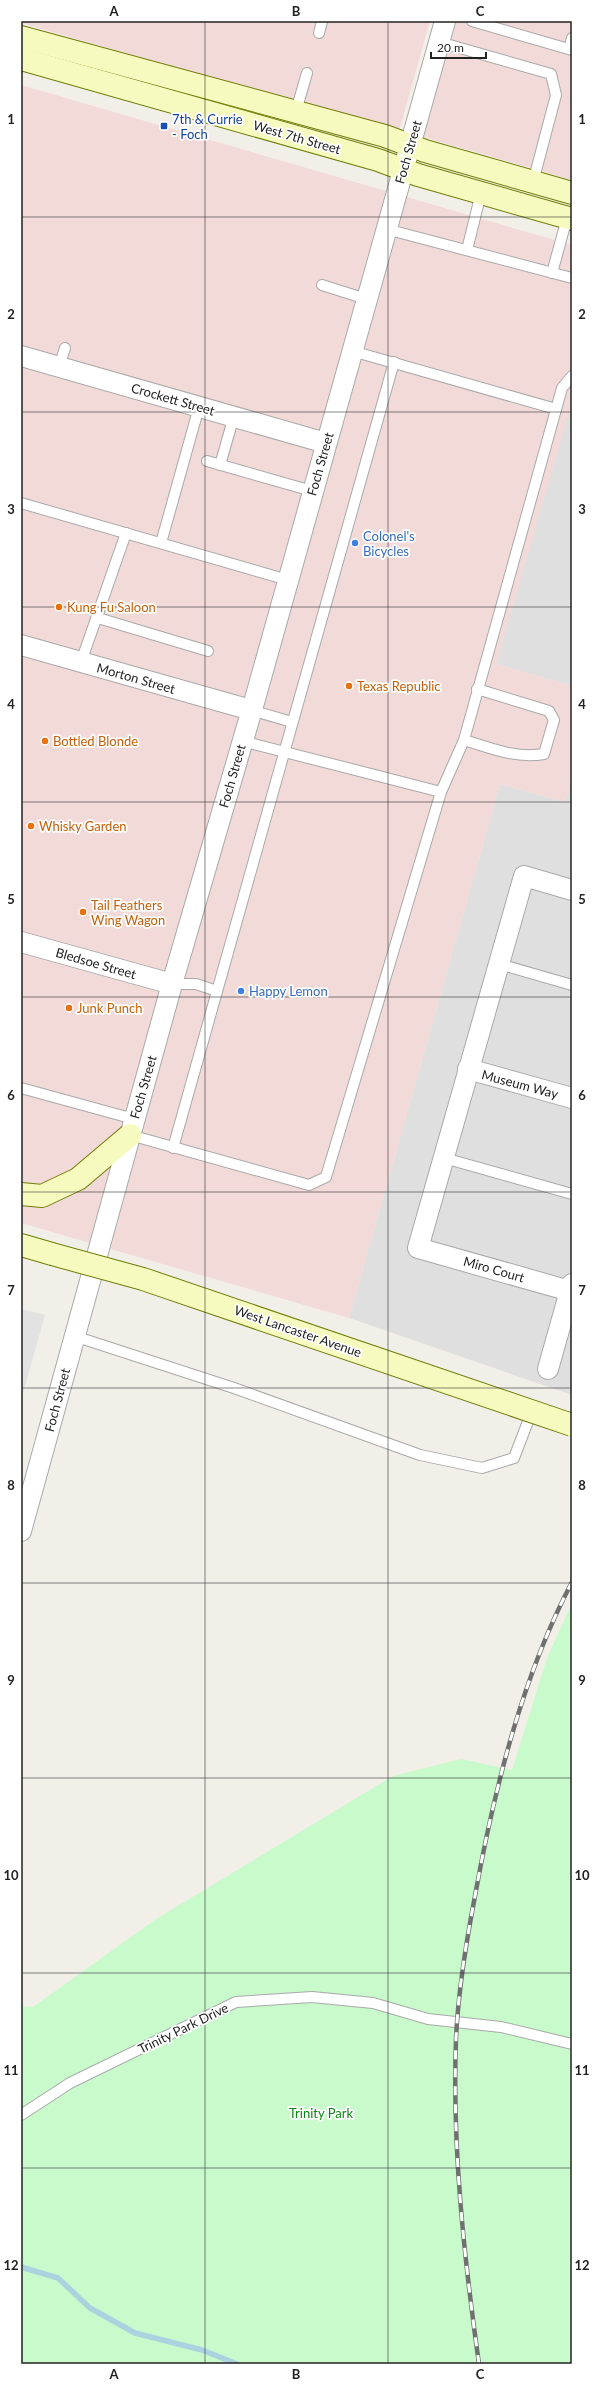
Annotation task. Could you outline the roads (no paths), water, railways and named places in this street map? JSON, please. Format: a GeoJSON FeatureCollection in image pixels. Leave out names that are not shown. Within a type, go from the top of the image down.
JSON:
{"type":"FeatureCollection","features":[{"type":"Feature","properties":{"kind":"main road","name":"West 7th Street"},"geometry":{"type":"LineString","coordinates":[[21,37],[296,111],[572,193]]}},
{"type":"Feature","properties":{"kind":"main road","name":"West 7th Street"},"geometry":{"type":"LineString","coordinates":[[21,60],[371,158],[402,169],[570,219]]}},
{"type":"Feature","properties":{"kind":"main road"},"geometry":{"type":"LineString","coordinates":[[21,1194],[42,1196],[78,1179],[132,1127]]}},
{"type":"Feature","properties":{"kind":"main road","name":"West Lancaster Avenue"},"geometry":{"type":"LineString","coordinates":[[21,1245],[143,1279],[572,1425]]}},
{"type":"Feature","properties":{"kind":"street","name":"Foch Street"},"geometry":{"type":"LineString","coordinates":[[21,1531],[172,984],[288,580],[402,169],[410,146],[445,21]]}},
{"type":"Feature","properties":{"kind":"street","name":"Crockett Street"},"geometry":{"type":"LineString","coordinates":[[21,356],[326,443]]}},
{"type":"Feature","properties":{"kind":"street","name":"Morton Street"},"geometry":{"type":"LineString","coordinates":[[21,645],[251,710]]}},
{"type":"Feature","properties":{"kind":"street"},"geometry":{"type":"LineString","coordinates":[[444,1158],[468,1069],[524,876],[572,890]]}},
{"type":"Feature","properties":{"kind":"street","name":"Bledsoe Street"},"geometry":{"type":"LineString","coordinates":[[21,942],[172,984]]}},
{"type":"Feature","properties":{"kind":"street","name":"Museum Way"},"geometry":{"type":"LineString","coordinates":[[468,1069],[572,1098]]}},
{"type":"Feature","properties":{"kind":"street","name":"Miro Court"},"geometry":{"type":"LineString","coordinates":[[444,1158],[418,1248],[571,1288]]}},
{"type":"Feature","properties":{"kind":"street"},"geometry":{"type":"LineString","coordinates":[[548,1370],[571,1288]]}},
{"type":"Feature","properties":{"kind":"lane"},"geometry":{"type":"LineString","coordinates":[[319,33],[322,21]]}},
{"type":"Feature","properties":{"kind":"lane"},"geometry":{"type":"LineString","coordinates":[[472,21],[570,50],[572,38]]}},
{"type":"Feature","properties":{"kind":"lane"},"geometry":{"type":"LineString","coordinates":[[439,42],[551,74],[556,95],[533,182]]}},
{"type":"Feature","properties":{"kind":"lane"},"geometry":{"type":"LineString","coordinates":[[296,111],[307,73]]}},
{"type":"Feature","properties":{"kind":"lane"},"geometry":{"type":"LineString","coordinates":[[467,250],[481,193]]}},
{"type":"Feature","properties":{"kind":"lane"},"geometry":{"type":"LineString","coordinates":[[552,273],[570,219]]}},
{"type":"Feature","properties":{"kind":"lane"},"geometry":{"type":"LineString","coordinates":[[386,229],[572,278]]}},
{"type":"Feature","properties":{"kind":"lane"},"geometry":{"type":"LineString","coordinates":[[322,285],[366,299]]}},
{"type":"Feature","properties":{"kind":"lane"},"geometry":{"type":"LineString","coordinates":[[60,367],[65,348]]}},
{"type":"Feature","properties":{"kind":"lane"},"geometry":{"type":"LineString","coordinates":[[352,351],[556,409]]}},
{"type":"Feature","properties":{"kind":"lane"},"geometry":{"type":"LineString","coordinates":[[173,1148],[394,362]]}},
{"type":"Feature","properties":{"kind":"lane"},"geometry":{"type":"LineString","coordinates":[[21,1088],[132,1127],[173,1148],[309,1185],[326,1177],[441,792],[464,740],[562,388],[572,376]]}},
{"type":"Feature","properties":{"kind":"lane"},"geometry":{"type":"LineString","coordinates":[[161,543],[199,407]]}},
{"type":"Feature","properties":{"kind":"lane"},"geometry":{"type":"LineString","coordinates":[[220,465],[234,416]]}},
{"type":"Feature","properties":{"kind":"lane"},"geometry":{"type":"LineString","coordinates":[[207,461],[312,491]]}},
{"type":"Feature","properties":{"kind":"lane"},"geometry":{"type":"LineString","coordinates":[[21,503],[288,580]]}},
{"type":"Feature","properties":{"kind":"lane"},"geometry":{"type":"LineString","coordinates":[[80,662],[98,618],[126,533]]}},
{"type":"Feature","properties":{"kind":"lane"},"geometry":{"type":"LineString","coordinates":[[98,618],[208,651]]}},
{"type":"Feature","properties":{"kind":"lane"},"geometry":{"type":"LineString","coordinates":[[464,740],[508,754],[532,756],[544,754],[551,734],[554,720],[549,711],[477,689]]}},
{"type":"Feature","properties":{"kind":"lane"},"geometry":{"type":"LineString","coordinates":[[251,710],[292,722]]}},
{"type":"Feature","properties":{"kind":"lane"},"geometry":{"type":"LineString","coordinates":[[242,741],[441,792]]}},
{"type":"Feature","properties":{"kind":"lane"},"geometry":{"type":"LineString","coordinates":[[499,964],[572,986]]}},
{"type":"Feature","properties":{"kind":"lane"},"geometry":{"type":"LineString","coordinates":[[172,984],[196,984],[217,991]]}},
{"type":"Feature","properties":{"kind":"lane"},"geometry":{"type":"LineString","coordinates":[[444,1158],[572,1194]]}},
{"type":"Feature","properties":{"kind":"lane"},"geometry":{"type":"LineString","coordinates":[[74,1336],[234,1388],[420,1455],[482,1468],[514,1458],[532,1412]]}},
{"type":"Feature","properties":{"kind":"lane","name":"Trinity Park Drive"},"geometry":{"type":"LineString","coordinates":[[21,2115],[70,2083],[236,2002],[312,1997],[373,2003],[428,2018],[501,2027],[572,2044]]}},
{"type":"Feature","properties":{"kind":"waterway"},"geometry":{"type":"LineString","coordinates":[[21,2267],[58,2278],[90,2308],[135,2333],[202,2350],[237,2364]]}},
{"type":"Feature","properties":{"kind":"railway"},"geometry":{"type":"LineString","coordinates":[[479,2364],[460,2202],[456,2120],[456,2039],[463,1967],[491,1816],[512,1735],[538,1656],[554,1618],[572,1582]]}},
{"type":"Feature","properties":{"kind":"place","name":"7th & Currie - Foch"},"geometry":{"type":"Point","coordinates":[164,126]}},
{"type":"Feature","properties":{"kind":"place","name":"Colonel's Bicycles"},"geometry":{"type":"Point","coordinates":[355,543]}},
{"type":"Feature","properties":{"kind":"place","name":"Kung Fu Saloon"},"geometry":{"type":"Point","coordinates":[59,607]}},
{"type":"Feature","properties":{"kind":"place","name":"Texas Republic"},"geometry":{"type":"Point","coordinates":[349,686]}},
{"type":"Feature","properties":{"kind":"place","name":"Bottled Blonde"},"geometry":{"type":"Point","coordinates":[45,741]}},
{"type":"Feature","properties":{"kind":"place","name":"Whisky Garden"},"geometry":{"type":"Point","coordinates":[31,826]}},
{"type":"Feature","properties":{"kind":"place","name":"Tail Feathers Wing Wagon"},"geometry":{"type":"Point","coordinates":[83,912]}},
{"type":"Feature","properties":{"kind":"place","name":"Happy Lemon"},"geometry":{"type":"Point","coordinates":[241,991]}},
{"type":"Feature","properties":{"kind":"place","name":"Junk Punch"},"geometry":{"type":"Point","coordinates":[69,1008]}},
{"type":"Feature","properties":{"kind":"park label","name":"Trinity Park"},"geometry":{"type":"Point","coordinates":[321,2113]}}]}
